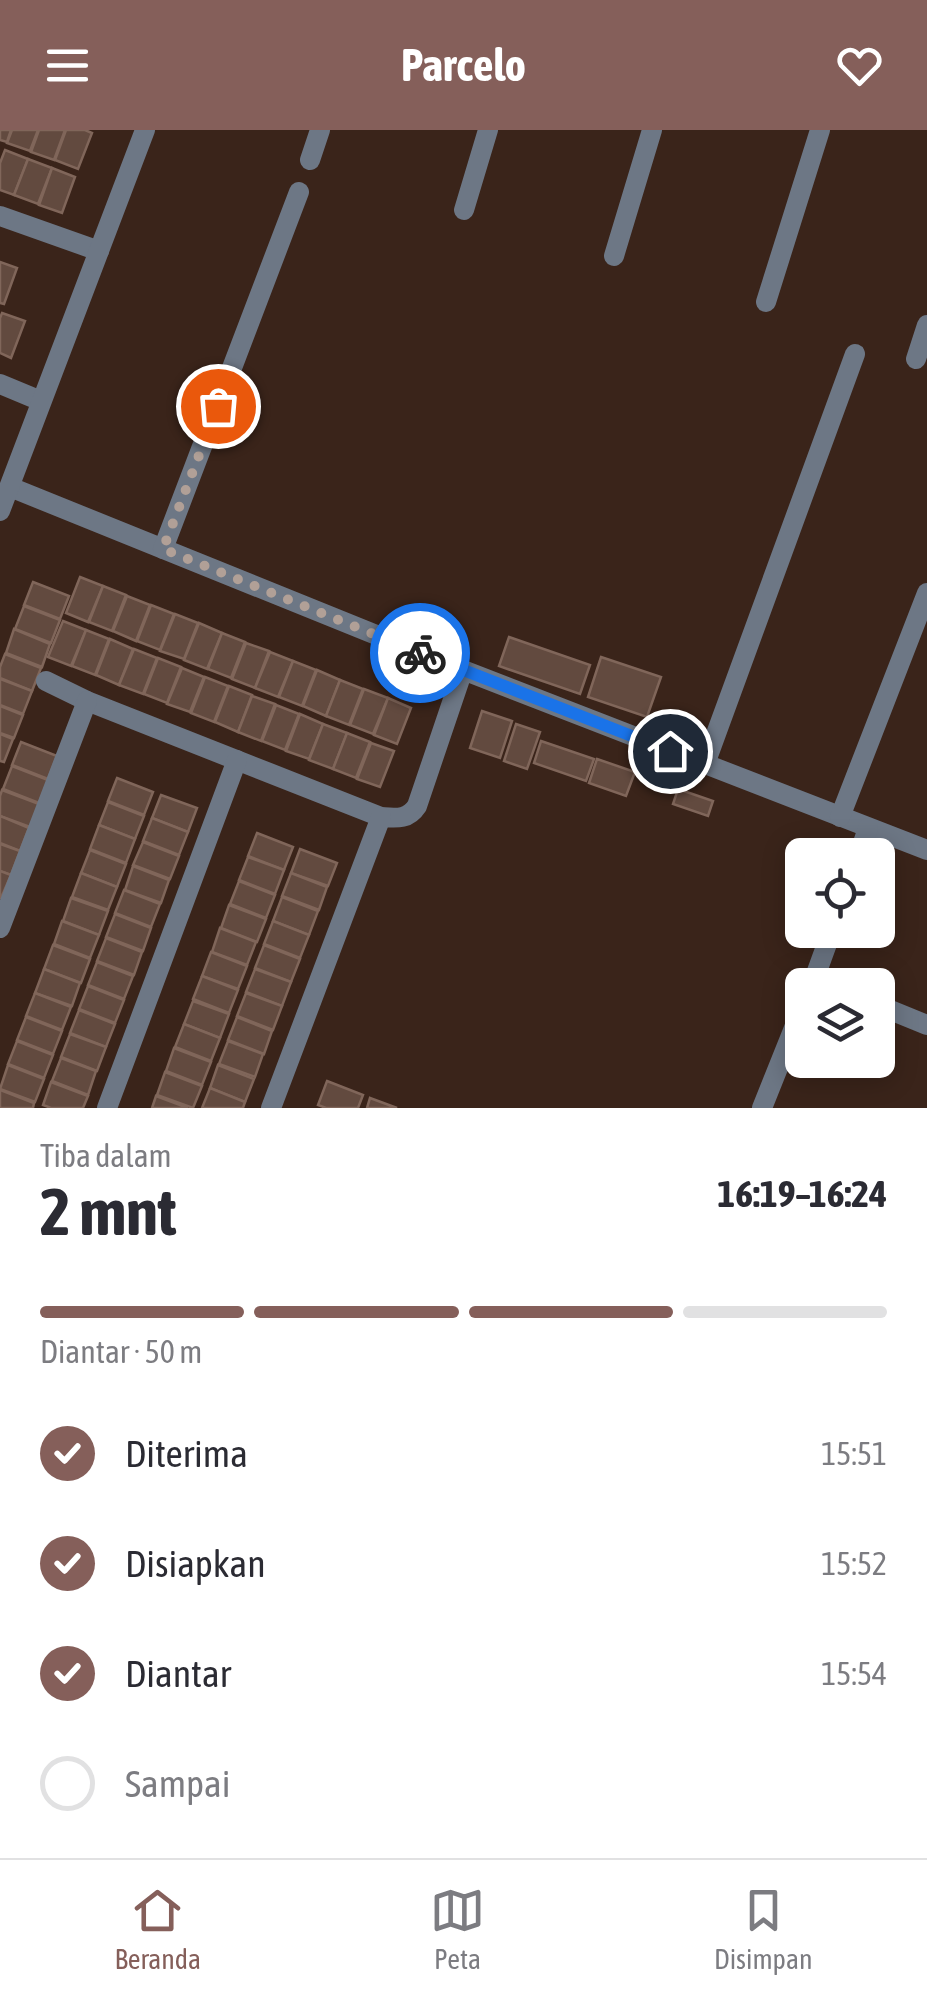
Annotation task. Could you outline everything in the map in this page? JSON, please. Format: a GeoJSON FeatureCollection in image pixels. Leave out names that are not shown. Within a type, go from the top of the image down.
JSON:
{"type":"FeatureCollection","features":[{"type":"Feature","properties":{"kind":"street"},"geometry":{"type":"LineString","coordinates":[[0,511],[145,130]]}},
{"type":"Feature","properties":{"kind":"street"},"geometry":{"type":"LineString","coordinates":[[310,160],[320,130]]}},
{"type":"Feature","properties":{"kind":"street"},"geometry":{"type":"LineString","coordinates":[[464,210],[488,130]]}},
{"type":"Feature","properties":{"kind":"street"},"geometry":{"type":"LineString","coordinates":[[614,256],[652,130]]}},
{"type":"Feature","properties":{"kind":"street"},"geometry":{"type":"LineString","coordinates":[[766,302],[820,130]]}},
{"type":"Feature","properties":{"kind":"street"},"geometry":{"type":"LineString","coordinates":[[163,549],[300,192]]}},
{"type":"Feature","properties":{"kind":"street"},"geometry":{"type":"LineString","coordinates":[[0,216],[99,251]]}},
{"type":"Feature","properties":{"kind":"street"},"geometry":{"type":"LineString","coordinates":[[916,360],[927,324]]}},
{"type":"Feature","properties":{"kind":"street"},"geometry":{"type":"LineString","coordinates":[[705,764],[855,354]]}},
{"type":"Feature","properties":{"kind":"street"},"geometry":{"type":"LineString","coordinates":[[0,384],[41,401]]}},
{"type":"Feature","properties":{"kind":"street"},"geometry":{"type":"LineString","coordinates":[[10,487],[462,670],[927,850]]}},
{"type":"Feature","properties":{"kind":"street"},"geometry":{"type":"LineString","coordinates":[[840,817],[927,593]]}},
{"type":"Feature","properties":{"kind":"street"},"geometry":{"type":"LineString","coordinates":[[46,681],[87,702],[380,817],[404,818],[417,806],[462,670]]}},
{"type":"Feature","properties":{"kind":"street"},"geometry":{"type":"LineString","coordinates":[[0,928],[87,702]]}},
{"type":"Feature","properties":{"kind":"street"},"geometry":{"type":"LineString","coordinates":[[107,1108],[237,760]]}},
{"type":"Feature","properties":{"kind":"street"},"geometry":{"type":"LineString","coordinates":[[271,1108],[380,817]]}},
{"type":"Feature","properties":{"kind":"street"},"geometry":{"type":"LineString","coordinates":[[865,838],[868,828]]}},
{"type":"Feature","properties":{"kind":"street"},"geometry":{"type":"LineString","coordinates":[[895,1013],[927,1025]]}},
{"type":"Feature","properties":{"kind":"street"},"geometry":{"type":"LineString","coordinates":[[762,1108],[785,1050]]}},
{"type":"Feature","properties":{"kind":"building"},"geometry":{"type":"Polygon","coordinates":[[[0,130],[11,130],[7,142],[0,140],[0,130]]]}},
{"type":"Feature","properties":{"kind":"building"},"geometry":{"type":"Polygon","coordinates":[[[12,130],[38,130],[30,151],[7,143],[12,130]]]}},
{"type":"Feature","properties":{"kind":"building"},"geometry":{"type":"Polygon","coordinates":[[[39,130],[65,130],[54,160],[31,152],[39,130]]]}},
{"type":"Feature","properties":{"kind":"building"},"geometry":{"type":"Polygon","coordinates":[[[66,130],[92,133],[78,169],[55,160],[66,130]]]}},
{"type":"Feature","properties":{"kind":"building"},"geometry":{"type":"Polygon","coordinates":[[[5,150],[28,159],[14,195],[0,190],[0,163],[5,150]]]}},
{"type":"Feature","properties":{"kind":"building"},"geometry":{"type":"Polygon","coordinates":[[[28,159],[52,168],[38,204],[14,195],[28,159]]]}},
{"type":"Feature","properties":{"kind":"building"},"geometry":{"type":"Polygon","coordinates":[[[52,168],[75,177],[62,213],[39,205],[52,168]]]}},
{"type":"Feature","properties":{"kind":"building"},"geometry":{"type":"Polygon","coordinates":[[[0,262],[17,268],[4,304],[0,303],[0,262]]]}},
{"type":"Feature","properties":{"kind":"building"},"geometry":{"type":"Polygon","coordinates":[[[2,313],[25,321],[11,358],[0,353],[2,313]]]}},
{"type":"Feature","properties":{"kind":"building"},"geometry":{"type":"Polygon","coordinates":[[[80,577],[103,586],[88,622],[66,613],[80,577]]]}},
{"type":"Feature","properties":{"kind":"building"},"geometry":{"type":"Polygon","coordinates":[[[33,582],[69,596],[60,619],[24,605],[33,582]]]}},
{"type":"Feature","properties":{"kind":"building"},"geometry":{"type":"Polygon","coordinates":[[[103,586],[126,595],[112,631],[89,622],[103,586]]]}},
{"type":"Feature","properties":{"kind":"building"},"geometry":{"type":"Polygon","coordinates":[[[127,596],[150,605],[136,641],[113,631],[127,596]]]}},
{"type":"Feature","properties":{"kind":"building"},"geometry":{"type":"Polygon","coordinates":[[[151,605],[174,614],[160,650],[137,641],[151,605]]]}},
{"type":"Feature","properties":{"kind":"building"},"geometry":{"type":"Polygon","coordinates":[[[24,606],[60,620],[51,643],[15,629],[24,606]]]}},
{"type":"Feature","properties":{"kind":"building"},"geometry":{"type":"Polygon","coordinates":[[[175,614],[198,623],[184,659],[160,651],[175,614]]]}},
{"type":"Feature","properties":{"kind":"building"},"geometry":{"type":"Polygon","coordinates":[[[63,621],[86,630],[71,666],[48,657],[63,621]]]}},
{"type":"Feature","properties":{"kind":"building"},"geometry":{"type":"Polygon","coordinates":[[[199,623],[222,633],[207,669],[184,660],[199,623]]]}},
{"type":"Feature","properties":{"kind":"building"},"geometry":{"type":"Polygon","coordinates":[[[14,629],[50,644],[42,667],[6,653],[14,629]]]}},
{"type":"Feature","properties":{"kind":"building"},"geometry":{"type":"Polygon","coordinates":[[[86,630],[109,639],[95,675],[72,666],[86,630]]]}},
{"type":"Feature","properties":{"kind":"building"},"geometry":{"type":"Polygon","coordinates":[[[222,633],[245,642],[231,678],[208,669],[222,633]]]}},
{"type":"Feature","properties":{"kind":"building"},"geometry":{"type":"Polygon","coordinates":[[[509,637],[590,665],[580,694],[499,666],[509,637]]]}},
{"type":"Feature","properties":{"kind":"building"},"geometry":{"type":"Polygon","coordinates":[[[110,639],[133,649],[119,685],[96,675],[110,639]]]}},
{"type":"Feature","properties":{"kind":"building"},"geometry":{"type":"Polygon","coordinates":[[[246,643],[269,651],[255,688],[232,679],[246,643]]]}},
{"type":"Feature","properties":{"kind":"building"},"geometry":{"type":"Polygon","coordinates":[[[134,649],[157,658],[143,694],[119,685],[134,649]]]}},
{"type":"Feature","properties":{"kind":"building"},"geometry":{"type":"Polygon","coordinates":[[[270,652],[293,661],[278,697],[255,688],[270,652]]]}},
{"type":"Feature","properties":{"kind":"building"},"geometry":{"type":"Polygon","coordinates":[[[5,654],[41,668],[32,691],[0,678],[5,654]]]}},
{"type":"Feature","properties":{"kind":"building"},"geometry":{"type":"Polygon","coordinates":[[[601,657],[661,677],[647,717],[588,697],[601,657]]]}},
{"type":"Feature","properties":{"kind":"building"},"geometry":{"type":"Polygon","coordinates":[[[158,658],[181,667],[167,703],[144,694],[158,658]]]}},
{"type":"Feature","properties":{"kind":"building"},"geometry":{"type":"Polygon","coordinates":[[[293,661],[316,670],[302,706],[279,697],[293,661]]]}},
{"type":"Feature","properties":{"kind":"building"},"geometry":{"type":"Polygon","coordinates":[[[182,668],[204,677],[190,712],[167,704],[182,668]]]}},
{"type":"Feature","properties":{"kind":"building"},"geometry":{"type":"Polygon","coordinates":[[[317,670],[340,680],[326,716],[303,706],[317,670]]]}},
{"type":"Feature","properties":{"kind":"building"},"geometry":{"type":"Polygon","coordinates":[[[205,677],[228,686],[214,722],[191,713],[205,677]]]}},
{"type":"Feature","properties":{"kind":"building"},"geometry":{"type":"Polygon","coordinates":[[[0,679],[32,691],[23,714],[0,705],[0,679]]]}},
{"type":"Feature","properties":{"kind":"building"},"geometry":{"type":"Polygon","coordinates":[[[340,680],[363,689],[349,725],[326,716],[340,680]]]}},
{"type":"Feature","properties":{"kind":"building"},"geometry":{"type":"Polygon","coordinates":[[[229,686],[252,695],[238,732],[215,722],[229,686]]]}},
{"type":"Feature","properties":{"kind":"building"},"geometry":{"type":"Polygon","coordinates":[[[364,689],[388,698],[373,734],[350,725],[364,689]]]}},
{"type":"Feature","properties":{"kind":"building"},"geometry":{"type":"Polygon","coordinates":[[[252,696],[275,704],[261,741],[238,732],[252,696]]]}},
{"type":"Feature","properties":{"kind":"building"},"geometry":{"type":"Polygon","coordinates":[[[388,698],[411,708],[397,744],[374,735],[388,698]]]}},
{"type":"Feature","properties":{"kind":"building"},"geometry":{"type":"Polygon","coordinates":[[[276,705],[299,714],[285,750],[262,741],[276,705]]]}},
{"type":"Feature","properties":{"kind":"building"},"geometry":{"type":"Polygon","coordinates":[[[0,706],[23,715],[14,738],[0,733],[0,706]]]}},
{"type":"Feature","properties":{"kind":"building"},"geometry":{"type":"Polygon","coordinates":[[[482,711],[512,721],[500,758],[470,748],[482,711]]]}},
{"type":"Feature","properties":{"kind":"building"},"geometry":{"type":"Polygon","coordinates":[[[300,714],[323,724],[309,759],[286,751],[300,714]]]}},
{"type":"Feature","properties":{"kind":"building"},"geometry":{"type":"Polygon","coordinates":[[[323,724],[347,733],[333,769],[309,760],[323,724]]]}},
{"type":"Feature","properties":{"kind":"building"},"geometry":{"type":"Polygon","coordinates":[[[516,724],[540,732],[527,769],[504,761],[516,724]]]}},
{"type":"Feature","properties":{"kind":"building"},"geometry":{"type":"Polygon","coordinates":[[[347,733],[370,742],[356,778],[333,769],[347,733]]]}},
{"type":"Feature","properties":{"kind":"building"},"geometry":{"type":"Polygon","coordinates":[[[0,734],[13,739],[4,762],[0,761],[0,734]]]}},
{"type":"Feature","properties":{"kind":"building"},"geometry":{"type":"Polygon","coordinates":[[[541,741],[594,759],[586,781],[534,763],[541,741]]]}},
{"type":"Feature","properties":{"kind":"building"},"geometry":{"type":"Polygon","coordinates":[[[21,742],[57,756],[48,779],[12,765],[21,742]]]}},
{"type":"Feature","properties":{"kind":"building"},"geometry":{"type":"Polygon","coordinates":[[[371,743],[394,751],[380,787],[357,779],[371,743]]]}},
{"type":"Feature","properties":{"kind":"building"},"geometry":{"type":"Polygon","coordinates":[[[597,759],[635,772],[626,796],[589,783],[597,759]]]}},
{"type":"Feature","properties":{"kind":"building"},"geometry":{"type":"Polygon","coordinates":[[[12,766],[48,780],[39,803],[3,789],[12,766]]]}},
{"type":"Feature","properties":{"kind":"building"},"geometry":{"type":"Polygon","coordinates":[[[117,778],[153,792],[144,815],[108,801],[117,778]]]}},
{"type":"Feature","properties":{"kind":"building"},"geometry":{"type":"Polygon","coordinates":[[[678,789],[713,801],[708,816],[673,804],[678,789]]]}},
{"type":"Feature","properties":{"kind":"building"},"geometry":{"type":"Polygon","coordinates":[[[2,790],[39,804],[30,827],[0,816],[2,790]]]}},
{"type":"Feature","properties":{"kind":"building"},"geometry":{"type":"Polygon","coordinates":[[[161,795],[197,808],[188,832],[152,818],[161,795]]]}},
{"type":"Feature","properties":{"kind":"building"},"geometry":{"type":"Polygon","coordinates":[[[108,802],[144,816],[135,839],[99,825],[108,802]]]}},
{"type":"Feature","properties":{"kind":"building"},"geometry":{"type":"Polygon","coordinates":[[[0,816],[29,828],[20,851],[0,843],[0,816]]]}},
{"type":"Feature","properties":{"kind":"building"},"geometry":{"type":"Polygon","coordinates":[[[152,818],[188,832],[179,855],[143,841],[152,818]]]}},
{"type":"Feature","properties":{"kind":"building"},"geometry":{"type":"Polygon","coordinates":[[[99,825],[135,839],[126,863],[90,849],[99,825]]]}},
{"type":"Feature","properties":{"kind":"building"},"geometry":{"type":"Polygon","coordinates":[[[257,833],[293,847],[284,870],[248,856],[257,833]]]}},
{"type":"Feature","properties":{"kind":"building"},"geometry":{"type":"Polygon","coordinates":[[[143,842],[179,856],[170,879],[133,865],[143,842]]]}},
{"type":"Feature","properties":{"kind":"building"},"geometry":{"type":"Polygon","coordinates":[[[0,844],[20,851],[11,875],[0,871],[0,844]]]}},
{"type":"Feature","properties":{"kind":"building"},"geometry":{"type":"Polygon","coordinates":[[[300,849],[337,863],[328,886],[291,873],[300,849]]]}},
{"type":"Feature","properties":{"kind":"building"},"geometry":{"type":"Polygon","coordinates":[[[90,850],[126,864],[117,887],[81,873],[90,850]]]}},
{"type":"Feature","properties":{"kind":"building"},"geometry":{"type":"Polygon","coordinates":[[[248,857],[284,870],[275,894],[239,880],[248,857]]]}},
{"type":"Feature","properties":{"kind":"building"},"geometry":{"type":"Polygon","coordinates":[[[133,866],[169,880],[161,903],[125,890],[133,866]]]}},
{"type":"Feature","properties":{"kind":"building"},"geometry":{"type":"Polygon","coordinates":[[[0,871],[11,875],[1,898],[0,898],[0,871]]]}},
{"type":"Feature","properties":{"kind":"building"},"geometry":{"type":"Polygon","coordinates":[[[81,873],[117,887],[108,910],[72,897],[81,873]]]}},
{"type":"Feature","properties":{"kind":"building"},"geometry":{"type":"Polygon","coordinates":[[[291,873],[327,887],[319,910],[282,896],[291,873]]]}},
{"type":"Feature","properties":{"kind":"building"},"geometry":{"type":"Polygon","coordinates":[[[239,881],[275,895],[266,918],[230,904],[239,881]]]}},
{"type":"Feature","properties":{"kind":"building"},"geometry":{"type":"Polygon","coordinates":[[[124,890],[160,904],[151,927],[115,913],[124,890]]]}},
{"type":"Feature","properties":{"kind":"building"},"geometry":{"type":"Polygon","coordinates":[[[282,897],[318,911],[309,935],[273,921],[282,897]]]}},
{"type":"Feature","properties":{"kind":"building"},"geometry":{"type":"Polygon","coordinates":[[[71,898],[108,911],[99,935],[63,921],[71,898]]]}},
{"type":"Feature","properties":{"kind":"building"},"geometry":{"type":"Polygon","coordinates":[[[229,905],[266,919],[257,942],[221,928],[229,905]]]}},
{"type":"Feature","properties":{"kind":"building"},"geometry":{"type":"Polygon","coordinates":[[[115,914],[151,928],[143,951],[106,937],[115,914]]]}},
{"type":"Feature","properties":{"kind":"building"},"geometry":{"type":"Polygon","coordinates":[[[62,921],[99,935],[90,958],[54,944],[62,921]]]}},
{"type":"Feature","properties":{"kind":"building"},"geometry":{"type":"Polygon","coordinates":[[[273,921],[309,935],[300,958],[264,944],[273,921]]]}},
{"type":"Feature","properties":{"kind":"building"},"geometry":{"type":"Polygon","coordinates":[[[220,928],[256,942],[247,965],[212,952],[220,928]]]}},
{"type":"Feature","properties":{"kind":"building"},"geometry":{"type":"Polygon","coordinates":[[[106,938],[142,952],[134,975],[97,961],[106,938]]]}},
{"type":"Feature","properties":{"kind":"building"},"geometry":{"type":"Polygon","coordinates":[[[53,945],[90,959],[81,983],[44,969],[53,945]]]}},
{"type":"Feature","properties":{"kind":"building"},"geometry":{"type":"Polygon","coordinates":[[[264,945],[300,959],[291,982],[255,968],[264,945]]]}},
{"type":"Feature","properties":{"kind":"building"},"geometry":{"type":"Polygon","coordinates":[[[211,952],[247,966],[238,989],[202,976],[211,952]]]}},
{"type":"Feature","properties":{"kind":"building"},"geometry":{"type":"Polygon","coordinates":[[[97,962],[133,976],[124,999],[88,985],[97,962]]]}},
{"type":"Feature","properties":{"kind":"building"},"geometry":{"type":"Polygon","coordinates":[[[44,969],[80,983],[72,1006],[35,993],[44,969]]]}},
{"type":"Feature","properties":{"kind":"building"},"geometry":{"type":"Polygon","coordinates":[[[255,969],[291,982],[282,1006],[246,992],[255,969]]]}},
{"type":"Feature","properties":{"kind":"building"},"geometry":{"type":"Polygon","coordinates":[[[202,976],[238,990],[229,1013],[193,999],[202,976]]]}},
{"type":"Feature","properties":{"kind":"building"},"geometry":{"type":"Polygon","coordinates":[[[88,986],[124,1000],[115,1023],[79,1009],[88,986]]]}},
{"type":"Feature","properties":{"kind":"building"},"geometry":{"type":"Polygon","coordinates":[[[35,993],[71,1007],[62,1030],[26,1016],[35,993]]]}},
{"type":"Feature","properties":{"kind":"building"},"geometry":{"type":"Polygon","coordinates":[[[246,993],[282,1006],[273,1030],[237,1016],[246,993]]]}},
{"type":"Feature","properties":{"kind":"building"},"geometry":{"type":"Polygon","coordinates":[[[193,1001],[229,1014],[220,1038],[184,1024],[193,1001]]]}},
{"type":"Feature","properties":{"kind":"building"},"geometry":{"type":"Polygon","coordinates":[[[79,1010],[115,1024],[106,1047],[70,1033],[79,1010]]]}},
{"type":"Feature","properties":{"kind":"building"},"geometry":{"type":"Polygon","coordinates":[[[26,1017],[62,1031],[53,1054],[17,1040],[26,1017]]]}},
{"type":"Feature","properties":{"kind":"building"},"geometry":{"type":"Polygon","coordinates":[[[237,1017],[272,1031],[264,1054],[228,1040],[237,1017]]]}},
{"type":"Feature","properties":{"kind":"building"},"geometry":{"type":"Polygon","coordinates":[[[184,1024],[220,1038],[211,1061],[175,1047],[184,1024]]]}},
{"type":"Feature","properties":{"kind":"building"},"geometry":{"type":"Polygon","coordinates":[[[70,1034],[106,1047],[97,1071],[61,1057],[70,1034]]]}},
{"type":"Feature","properties":{"kind":"building"},"geometry":{"type":"Polygon","coordinates":[[[17,1041],[53,1055],[44,1078],[8,1064],[17,1041]]]}},
{"type":"Feature","properties":{"kind":"building"},"geometry":{"type":"Polygon","coordinates":[[[228,1041],[263,1054],[255,1077],[219,1064],[228,1041]]]}},
{"type":"Feature","properties":{"kind":"building"},"geometry":{"type":"Polygon","coordinates":[[[174,1048],[211,1062],[202,1085],[166,1071],[174,1048]]]}},
{"type":"Feature","properties":{"kind":"building"},"geometry":{"type":"Polygon","coordinates":[[[61,1058],[96,1071],[88,1095],[52,1081],[61,1058]]]}},
{"type":"Feature","properties":{"kind":"building"},"geometry":{"type":"Polygon","coordinates":[[[8,1065],[44,1079],[35,1102],[0,1089],[8,1065]]]}},
{"type":"Feature","properties":{"kind":"building"},"geometry":{"type":"Polygon","coordinates":[[[218,1065],[254,1079],[245,1102],[210,1088],[218,1065]]]}},
{"type":"Feature","properties":{"kind":"building"},"geometry":{"type":"Polygon","coordinates":[[[165,1072],[202,1086],[193,1108],[157,1095],[165,1072]]]}},
{"type":"Feature","properties":{"kind":"building"},"geometry":{"type":"Polygon","coordinates":[[[327,1081],[363,1095],[358,1108],[318,1105],[327,1081]]]}},
{"type":"Feature","properties":{"kind":"building"},"geometry":{"type":"Polygon","coordinates":[[[51,1082],[88,1096],[83,1108],[43,1105],[51,1082]]]}},
{"type":"Feature","properties":{"kind":"building"},"geometry":{"type":"Polygon","coordinates":[[[210,1088],[245,1102],[243,1108],[202,1108],[210,1088]]]}},
{"type":"Feature","properties":{"kind":"building"},"geometry":{"type":"Polygon","coordinates":[[[0,1090],[34,1103],[33,1108],[0,1108],[0,1090]]]}},
{"type":"Feature","properties":{"kind":"building"},"geometry":{"type":"Polygon","coordinates":[[[156,1096],[188,1108],[152,1108],[156,1096]]]}},
{"type":"Feature","properties":{"kind":"building"},"geometry":{"type":"Polygon","coordinates":[[[370,1098],[397,1108],[367,1108],[370,1098]]]}},
{"type":"Feature","properties":{"kind":"way so far"},"geometry":{"type":"LineString","coordinates":[[218,406],[163,549],[420,653]]}},
{"type":"Feature","properties":{"kind":"route"},"geometry":{"type":"LineString","coordinates":[[420,653],[670,751]]}}]}
